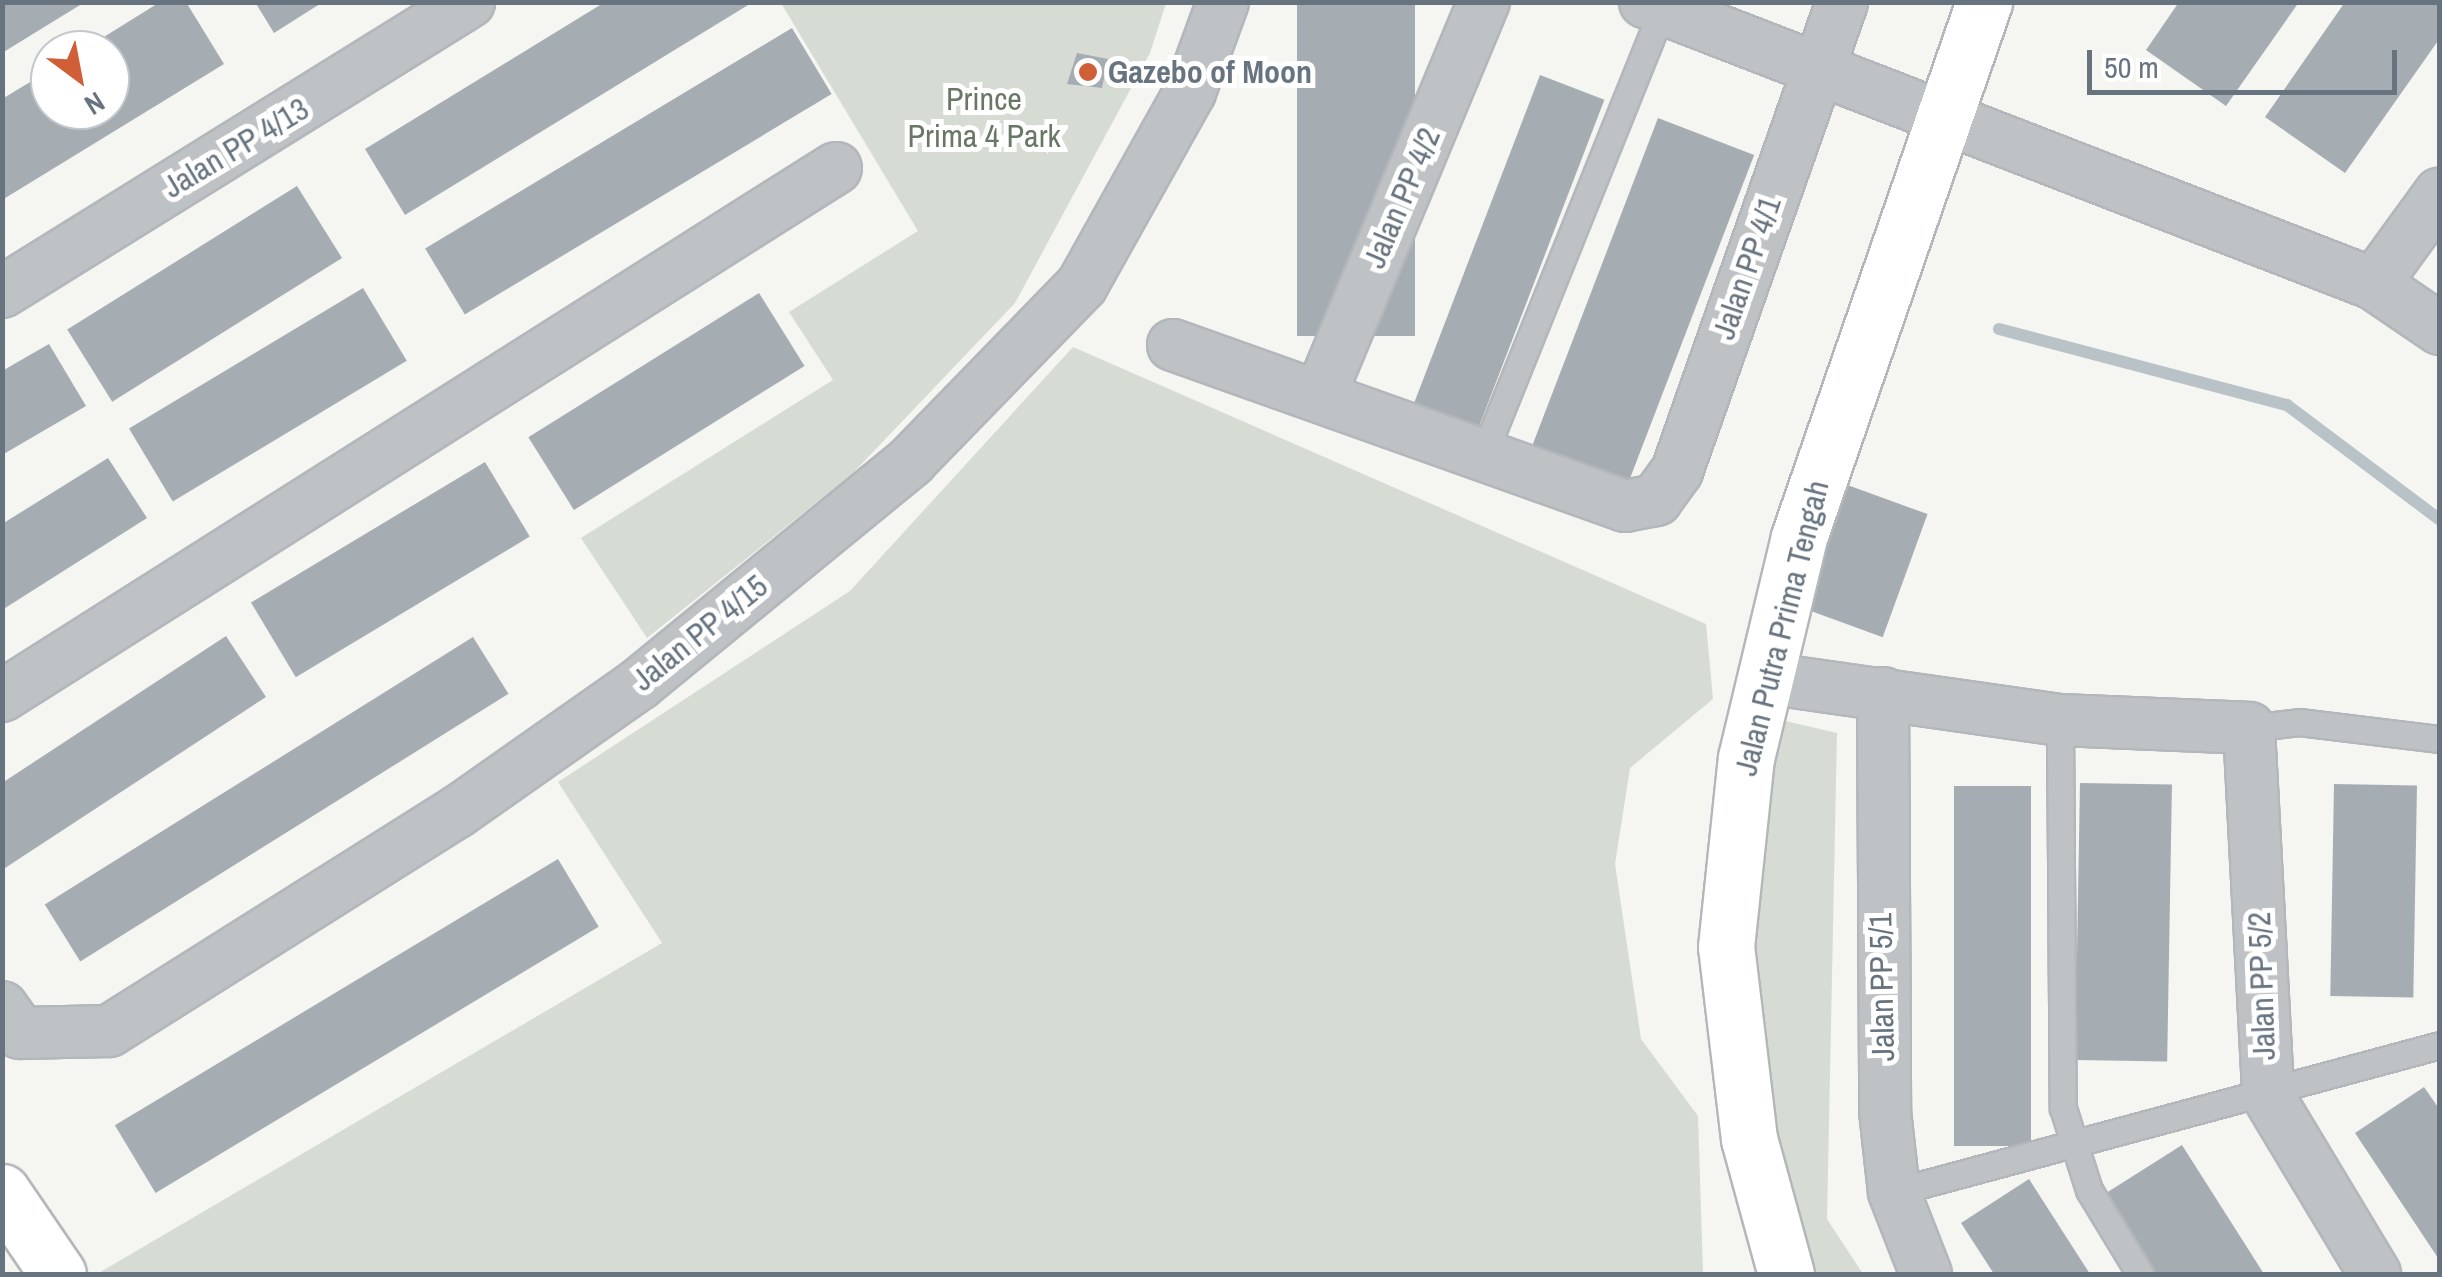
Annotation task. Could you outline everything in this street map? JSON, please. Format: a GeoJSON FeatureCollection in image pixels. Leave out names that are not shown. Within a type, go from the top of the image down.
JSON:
{"type":"FeatureCollection","features":[{"type":"Feature","properties":{"kind":"street","name":"Jalan PP 4/13"},"geometry":{"type":"LineString","coordinates":[[2,292],[469,2]]}},
{"type":"Feature","properties":{"kind":"street","name":"Jalan PP 4/15"},"geometry":{"type":"LineString","coordinates":[[2,1007],[20,1033],[109,1031],[457,812],[638,684],[911,461],[1082,284],[1190,92],[1223,2]]}},
{"type":"Feature","properties":{"kind":"street","name":"Jalan PP 4/2"},"geometry":{"type":"LineString","coordinates":[[1321,392],[1484,2]]}},
{"type":"Feature","properties":{"kind":"street","name":"Jalan PP 4/1"},"geometry":{"type":"LineString","coordinates":[[1484,453],[1625,506],[1656,500],[1677,471],[1842,2]]}},
{"type":"Feature","properties":{"kind":"street","name":"Jalan Putra Prima Tengah"},"geometry":{"type":"LineString","coordinates":[[1786,1274],[1749,1139],[1726,947],[1746,758],[1799,536],[1940,117],[1984,2]]}},
{"type":"Feature","properties":{"kind":"street"},"geometry":{"type":"LineString","coordinates":[[1658,5],[2374,284],[2440,329]]}},
{"type":"Feature","properties":{"kind":"street"},"geometry":{"type":"LineString","coordinates":[[2,696],[836,168]]}},
{"type":"Feature","properties":{"kind":"street"},"geometry":{"type":"LineString","coordinates":[[2374,284],[2440,193]]}},
{"type":"Feature","properties":{"kind":"street"},"geometry":{"type":"LineString","coordinates":[[1173,345],[1321,392],[1484,453]]}},
{"type":"Feature","properties":{"kind":"street"},"geometry":{"type":"LineString","coordinates":[[1765,678],[2060,720],[2249,728]]}},
{"type":"Feature","properties":{"kind":"street","name":"Jalan PP 5/1"},"geometry":{"type":"LineString","coordinates":[[1883,693],[1876,764],[1894,1192],[1926,1274]]}},
{"type":"Feature","properties":{"kind":"street","name":"Jalan PP 5/2"},"geometry":{"type":"LineString","coordinates":[[2249,728],[2258,788],[2268,1096],[2375,1274]]}},
{"type":"Feature","properties":{"kind":"street"},"geometry":{"type":"LineString","coordinates":[[2,1192],[58,1274]]}},
{"type":"Feature","properties":{"kind":"lane"},"geometry":{"type":"LineString","coordinates":[[1484,453],[1658,5]]}},
{"type":"Feature","properties":{"kind":"lane"},"geometry":{"type":"LineString","coordinates":[[2060,720],[2071,1149],[2140,1274]]}},
{"type":"Feature","properties":{"kind":"lane"},"geometry":{"type":"LineString","coordinates":[[2249,728],[2299,722],[2440,739]]}},
{"type":"Feature","properties":{"kind":"lane"},"geometry":{"type":"LineString","coordinates":[[1894,1192],[2268,1096],[2440,1045]]}},
{"type":"Feature","properties":{"kind":"green space","name":"Prince Prima 4 Park"},"geometry":{"type":"Polygon","coordinates":[[[781,3],[1166,3],[1150,53],[1015,303],[852,474],[647,638],[581,538],[833,380],[789,312],[918,231],[781,3]]]}},
{"type":"Feature","properties":{"kind":"green space"},"geometry":{"type":"Polygon","coordinates":[[[1073,347],[1706,624],[1713,699],[1630,768],[1615,864],[1641,1039],[1698,1116],[1703,1274],[97,1274],[662,943],[558,782],[850,591],[1073,347]]]}},
{"type":"Feature","properties":{"kind":"green space"},"geometry":{"type":"Polygon","coordinates":[[[1773,718],[1837,733],[1827,1219],[1863,1274],[1809,1274],[1763,1137],[1740,932],[1773,718]]]}},
{"type":"Feature","properties":{"kind":"building"},"geometry":{"type":"Polygon","coordinates":[[[2,2],[85,2],[39,30],[30,30],[30,36],[2,53],[2,2]]]}},
{"type":"Feature","properties":{"kind":"building"},"geometry":{"type":"Polygon","coordinates":[[[160,2],[186,2],[224,64],[130,122],[130,30],[115,30],[160,2]]]}},
{"type":"Feature","properties":{"kind":"building"},"geometry":{"type":"Polygon","coordinates":[[[255,2],[323,2],[274,33],[255,2]]]}},
{"type":"Feature","properties":{"kind":"building"},"geometry":{"type":"Polygon","coordinates":[[[605,2],[753,2],[405,215],[365,149],[605,2]]]}},
{"type":"Feature","properties":{"kind":"building"},"geometry":{"type":"Polygon","coordinates":[[[1297,2],[1415,2],[1415,336],[1297,336],[1297,2]]]}},
{"type":"Feature","properties":{"kind":"building"},"geometry":{"type":"Polygon","coordinates":[[[2179,2],[2299,2],[2226,106],[2146,50],[2179,2]]]}},
{"type":"Feature","properties":{"kind":"building"},"geometry":{"type":"Polygon","coordinates":[[[2345,2],[2440,2],[2440,38],[2345,173],[2265,117],[2345,2]]]}},
{"type":"Feature","properties":{"kind":"building"},"geometry":{"type":"Polygon","coordinates":[[[792,28],[832,94],[465,314],[425,248],[792,28]]]}},
{"type":"Feature","properties":{"kind":"building","name":"Gazebo of Moon"},"geometry":{"type":"Polygon","coordinates":[[[1077,53],[1108,59],[1102,88],[1067,84],[1077,53]]]}},
{"type":"Feature","properties":{"kind":"building"},"geometry":{"type":"Polygon","coordinates":[[[1540,75],[1604,100],[1477,431],[1413,406],[1540,75]]]}},
{"type":"Feature","properties":{"kind":"building"},"geometry":{"type":"Polygon","coordinates":[[[30,82],[30,130],[116,130],[2,200],[2,99],[30,82]]]}},
{"type":"Feature","properties":{"kind":"building"},"geometry":{"type":"Polygon","coordinates":[[[1658,118],[1754,155],[1629,482],[1533,445],[1658,118]]]}},
{"type":"Feature","properties":{"kind":"building"},"geometry":{"type":"Polygon","coordinates":[[[297,186],[342,258],[112,402],[67,330],[297,186]]]}},
{"type":"Feature","properties":{"kind":"building"},"geometry":{"type":"Polygon","coordinates":[[[363,288],[407,361],[173,501],[129,429],[363,288]]]}},
{"type":"Feature","properties":{"kind":"building"},"geometry":{"type":"Polygon","coordinates":[[[759,293],[805,366],[574,510],[528,437],[759,293]]]}},
{"type":"Feature","properties":{"kind":"building"},"geometry":{"type":"Polygon","coordinates":[[[49,344],[86,406],[2,455],[2,371],[49,344]]]}},
{"type":"Feature","properties":{"kind":"building"},"geometry":{"type":"Polygon","coordinates":[[[108,458],[147,518],[2,610],[2,524],[108,458]]]}},
{"type":"Feature","properties":{"kind":"building"},"geometry":{"type":"Polygon","coordinates":[[[485,462],[530,537],[296,677],[251,603],[485,462]]]}},
{"type":"Feature","properties":{"kind":"building"},"geometry":{"type":"Polygon","coordinates":[[[1842,483],[1928,514],[1883,637],[1797,606],[1842,483]]]}},
{"type":"Feature","properties":{"kind":"building"},"geometry":{"type":"Polygon","coordinates":[[[226,636],[266,697],[2,870],[2,783],[226,636]]]}},
{"type":"Feature","properties":{"kind":"building"},"geometry":{"type":"Polygon","coordinates":[[[473,637],[509,694],[80,961],[45,905],[473,637]]]}},
{"type":"Feature","properties":{"kind":"building"},"geometry":{"type":"Polygon","coordinates":[[[2080,783],[2172,785],[2167,1062],[2075,1060],[2080,783]]]}},
{"type":"Feature","properties":{"kind":"building"},"geometry":{"type":"Polygon","coordinates":[[[2334,784],[2417,785],[2413,997],[2330,996],[2334,784]]]}},
{"type":"Feature","properties":{"kind":"building"},"geometry":{"type":"Polygon","coordinates":[[[1954,786],[2031,786],[2031,1146],[1954,1146],[1954,786]]]}},
{"type":"Feature","properties":{"kind":"building"},"geometry":{"type":"Polygon","coordinates":[[[558,859],[599,927],[156,1193],[115,1125],[558,859]]]}},
{"type":"Feature","properties":{"kind":"building"},"geometry":{"type":"Polygon","coordinates":[[[2424,1087],[2440,1110],[2440,1261],[2355,1133],[2424,1087]]]}},
{"type":"Feature","properties":{"kind":"building"},"geometry":{"type":"Polygon","coordinates":[[[2182,1145],[2264,1274],[2152,1274],[2103,1195],[2182,1145]]]}},
{"type":"Feature","properties":{"kind":"building"},"geometry":{"type":"Polygon","coordinates":[[[2029,1179],[2090,1274],[1994,1274],[1961,1223],[2029,1179]]]}},
{"type":"Feature","properties":{"kind":"waterway"},"geometry":{"type":"LineString","coordinates":[[1999,329],[2287,405],[2440,520]]}},
{"type":"Feature","properties":{"kind":"place","name":"Gazebo of Moon"},"geometry":{"type":"Point","coordinates":[1088,72]}}]}
